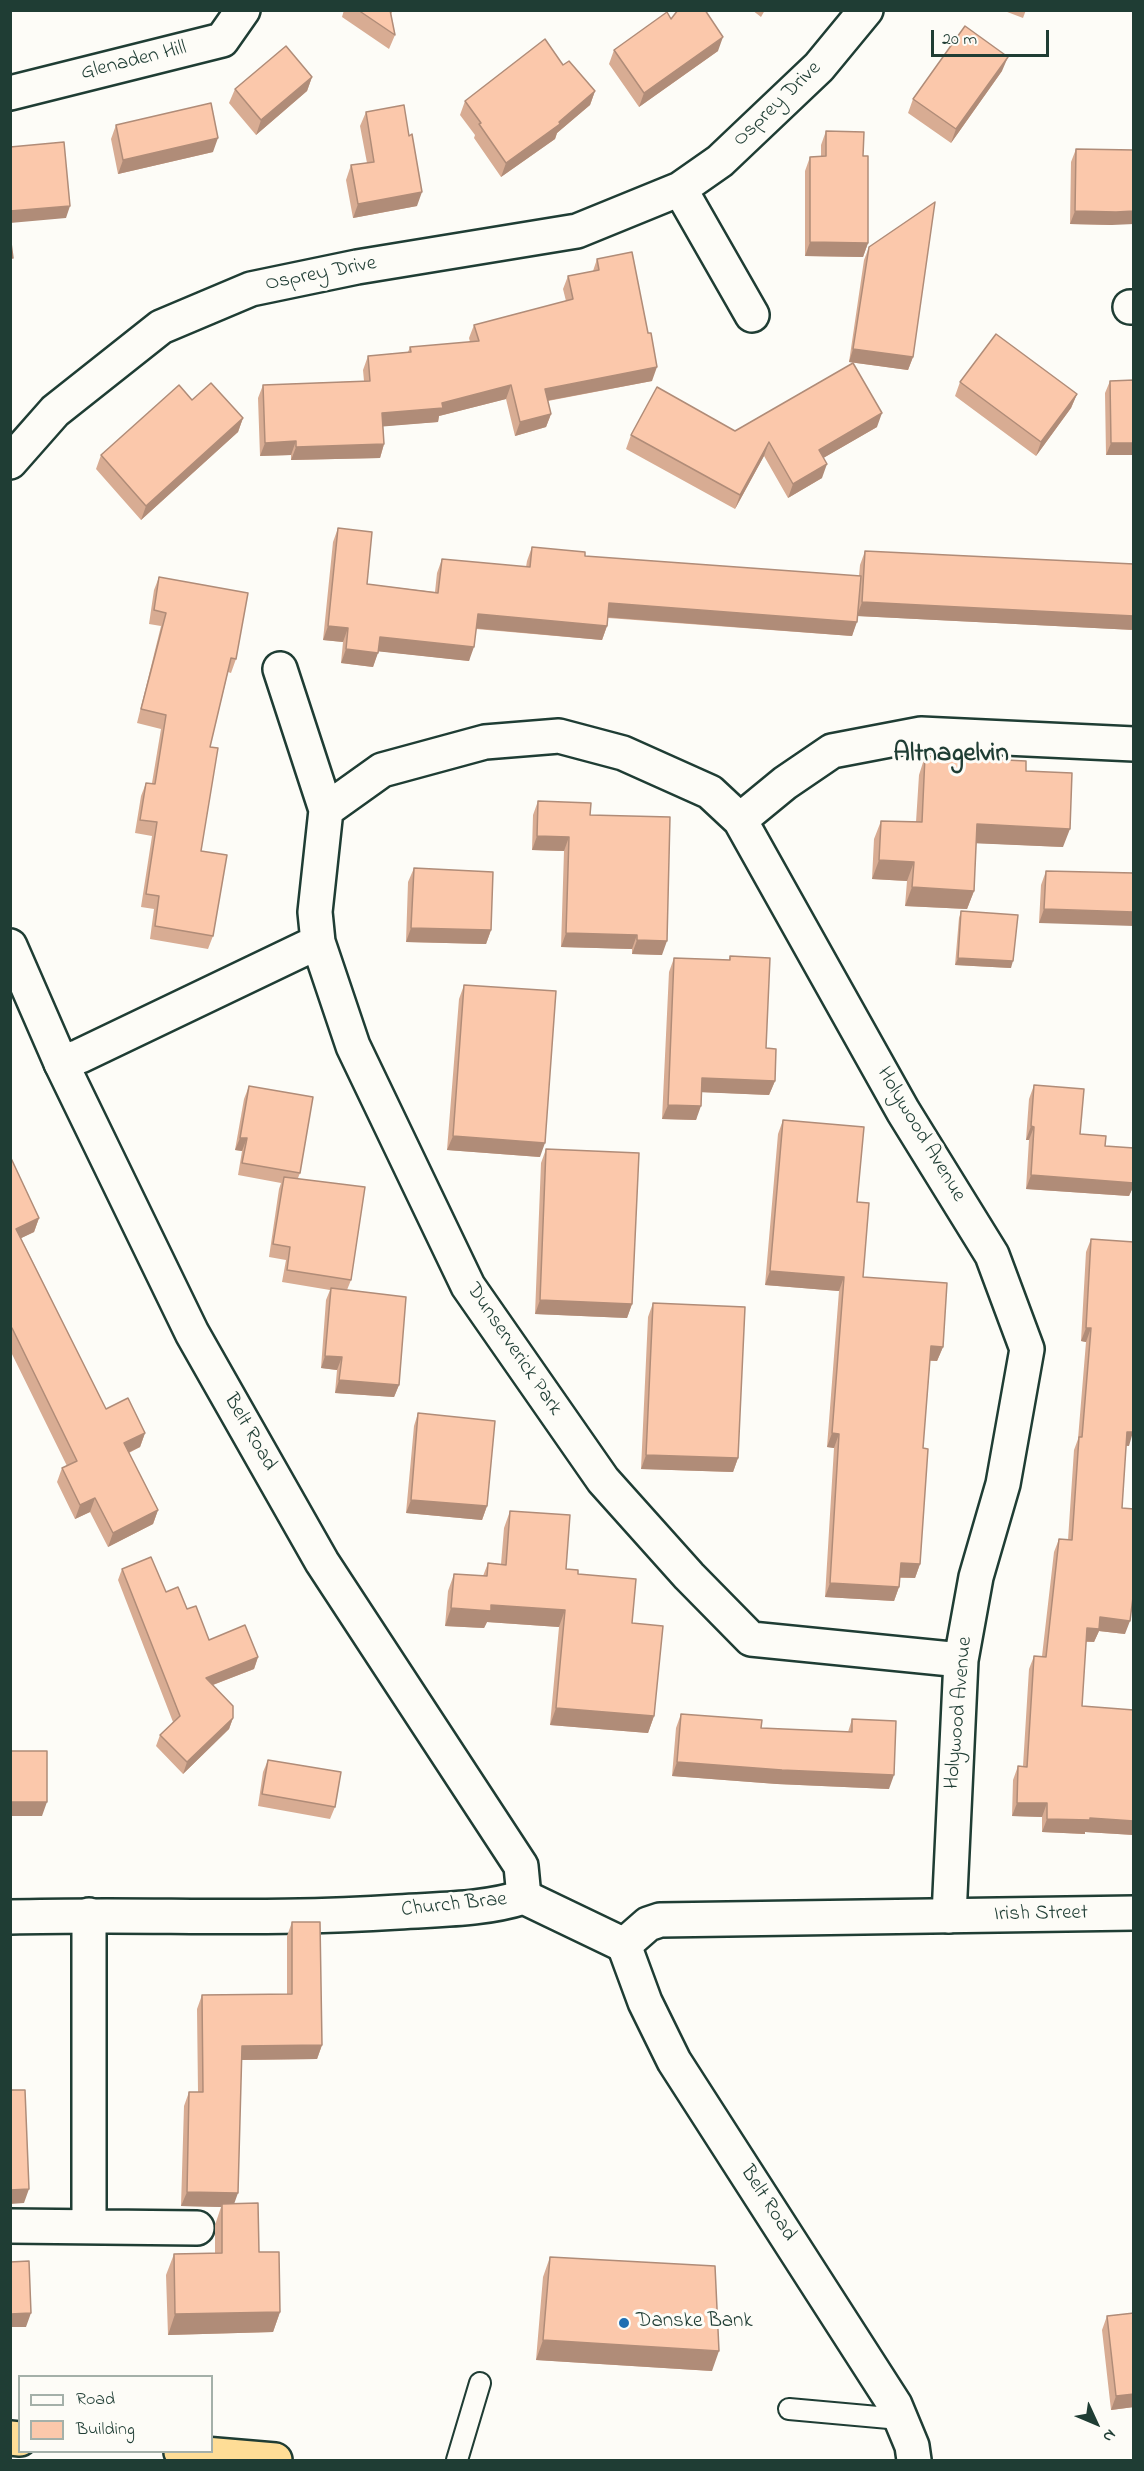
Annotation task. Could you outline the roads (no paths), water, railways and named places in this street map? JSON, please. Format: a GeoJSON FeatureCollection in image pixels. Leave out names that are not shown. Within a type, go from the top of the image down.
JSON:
{"type":"FeatureCollection","features":[{"type":"Feature","properties":{"kind":"highway"},"geometry":{"type":"LineString","coordinates":[[202,2453],[275,2460]]}},
{"type":"Feature","properties":{"kind":"street","name":"Glenaden Hill"},"geometry":{"type":"LineString","coordinates":[[10,93],[222,40],[243,10]]}},
{"type":"Feature","properties":{"kind":"street","name":"Osprey Drive"},"geometry":{"type":"LineString","coordinates":[[10,462],[55,411],[161,327],[251,289],[357,267],[578,231],[680,189],[720,161],[819,67],[866,10]]}},
{"type":"Feature","properties":{"kind":"street"},"geometry":{"type":"LineString","coordinates":[[680,189],[752,315]]}},
{"type":"Feature","properties":{"kind":"street"},"geometry":{"type":"LineString","coordinates":[[280,669],[326,810]]}},
{"type":"Feature","properties":{"kind":"street"},"geometry":{"type":"LineString","coordinates":[[740,820],[785,783],[832,752],[921,734],[1134,744]]}},
{"type":"Feature","properties":{"kind":"street","name":"Holywood Avenue"},"geometry":{"type":"LineString","coordinates":[[326,810],[382,770],[484,742],[559,736],[623,753],[710,792],[740,820],[903,1111],[993,1255],[1027,1349],[1003,1484],[976,1577],[961,1660],[949,1916]]}},
{"type":"Feature","properties":{"kind":"street","name":"Dunserverick Park"},"geometry":{"type":"LineString","coordinates":[[326,810],[315,912],[318,942],[353,1046],[468,1286],[603,1480],[689,1576],[751,1639],[961,1660]]}},
{"type":"Feature","properties":{"kind":"street"},"geometry":{"type":"LineString","coordinates":[[61,1063],[318,942]]}},
{"type":"Feature","properties":{"kind":"street","name":"Belt Road"},"geometry":{"type":"LineString","coordinates":[[10,946],[61,1063],[192,1333],[322,1562],[509,1846],[520,1866],[524,1897]]}},
{"type":"Feature","properties":{"kind":"street","name":"Church Brae"},"geometry":{"type":"LineString","coordinates":[[10,1917],[345,1916],[495,1906],[524,1897],[624,1945]]}},
{"type":"Feature","properties":{"kind":"street","name":"Irish Street"},"geometry":{"type":"LineString","coordinates":[[949,1916],[1134,1913]]}},
{"type":"Feature","properties":{"kind":"street"},"geometry":{"type":"LineString","coordinates":[[89,1915],[89,2226]]}},
{"type":"Feature","properties":{"kind":"street"},"geometry":{"type":"LineString","coordinates":[[624,1945],[648,1924],[660,1920],[949,1916]]}},
{"type":"Feature","properties":{"kind":"street","name":"Belt Road"},"geometry":{"type":"LineString","coordinates":[[624,1945],[645,2002],[674,2061],[895,2405],[912,2447]]}},
{"type":"Feature","properties":{"kind":"street"},"geometry":{"type":"LineString","coordinates":[[10,2226],[197,2228]]}},
{"type":"Feature","properties":{"kind":"lane"},"geometry":{"type":"LineString","coordinates":[[457,2460],[480,2383]]}},
{"type":"Feature","properties":{"kind":"lane"},"geometry":{"type":"LineString","coordinates":[[789,2409],[912,2447]]}},
{"type":"Feature","properties":{"kind":"place","name":"Danske Bank"},"geometry":{"type":"Point","coordinates":[624,2323]}},
{"type":"Feature","properties":{"kind":"district","name":"Altnagelvin"},"geometry":{"type":"Point","coordinates":[951,756]}}]}
